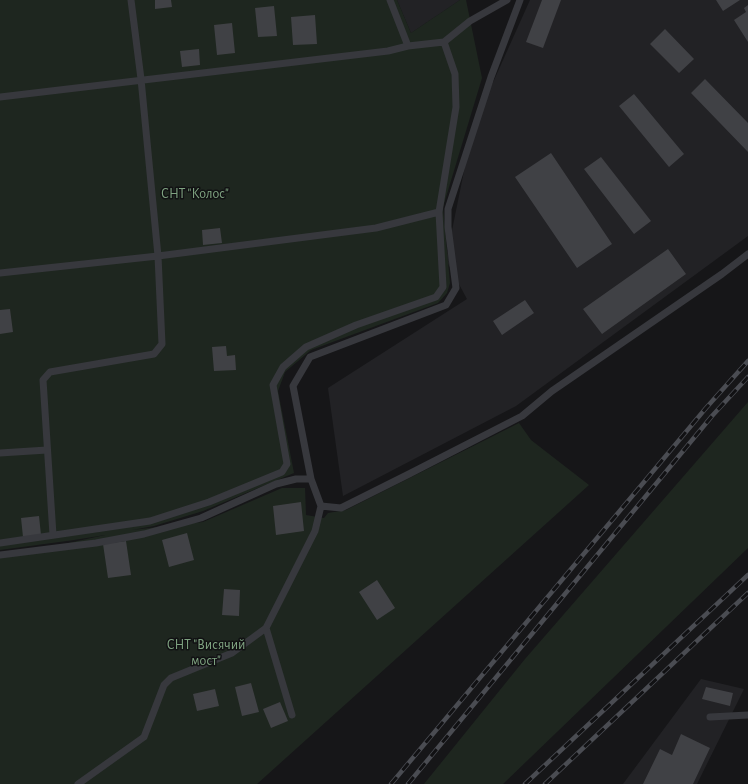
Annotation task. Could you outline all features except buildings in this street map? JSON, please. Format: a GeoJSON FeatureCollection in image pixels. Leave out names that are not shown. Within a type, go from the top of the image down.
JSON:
{"type":"FeatureCollection","features":[{"type":"Feature","properties":{"kind":"lane"},"geometry":{"type":"LineString","coordinates":[[52,535],[43,380],[50,372],[154,354],[162,344],[158,256],[132,0]]}},
{"type":"Feature","properties":{"kind":"lane"},"geometry":{"type":"LineString","coordinates":[[390,0],[408,46]]}},
{"type":"Feature","properties":{"kind":"lane"},"geometry":{"type":"LineString","coordinates":[[0,97],[141,79],[388,51],[408,46],[444,42],[470,21],[507,0]]}},
{"type":"Feature","properties":{"kind":"lane"},"geometry":{"type":"LineString","coordinates":[[78,784],[144,737],[164,685],[171,678],[232,653],[266,628],[315,531],[321,506],[311,479],[293,386],[310,357],[446,305],[456,288],[448,227],[448,210],[491,77],[520,0]]}},
{"type":"Feature","properties":{"kind":"lane"},"geometry":{"type":"LineString","coordinates":[[0,543],[150,521],[209,502],[282,472],[287,464],[273,385],[283,367],[306,347],[356,325],[436,297],[443,287],[438,212],[456,107],[455,74],[444,42]]}},
{"type":"Feature","properties":{"kind":"lane"},"geometry":{"type":"LineString","coordinates":[[0,273],[158,256],[376,228],[438,212]]}},
{"type":"Feature","properties":{"kind":"lane"},"geometry":{"type":"LineString","coordinates":[[321,506],[341,508],[522,416],[552,391],[722,274],[748,254]]}},
{"type":"Feature","properties":{"kind":"lane"},"geometry":{"type":"LineString","coordinates":[[0,453],[47,450]]}},
{"type":"Feature","properties":{"kind":"lane"},"geometry":{"type":"LineString","coordinates":[[0,555],[96,543],[144,534],[201,518],[276,484],[311,479]]}},
{"type":"Feature","properties":{"kind":"lane"},"geometry":{"type":"LineString","coordinates":[[266,628],[292,715]]}},
{"type":"Feature","properties":{"kind":"lane"},"geometry":{"type":"LineString","coordinates":[[710,717],[748,714]]}},
{"type":"Feature","properties":{"kind":"shaded area"},"geometry":{"type":"Polygon","coordinates":[[[397,0],[460,0],[411,33],[397,0]]]}},
{"type":"Feature","properties":{"kind":"shaded area"},"geometry":{"type":"Polygon","coordinates":[[[530,0],[748,0],[748,236],[516,406],[343,496],[328,388],[467,299],[446,260],[473,127],[530,0]]]}},
{"type":"Feature","properties":{"kind":"shaded area"},"geometry":{"type":"Polygon","coordinates":[[[701,679],[744,689],[697,784],[623,784],[701,679]]]}},
{"type":"Feature","properties":{"kind":"green space","name":"СНТ \"Колос\""},"geometry":{"type":"Polygon","coordinates":[[[0,0],[397,0],[411,33],[460,0],[466,0],[482,78],[443,207],[450,283],[447,293],[438,303],[311,350],[285,372],[278,391],[294,473],[203,511],[154,526],[132,530],[203,522],[282,488],[305,488],[306,515],[324,518],[328,513],[346,510],[519,423],[531,440],[589,485],[257,784],[0,784],[0,558],[105,535],[0,550],[0,0]]]}},
{"type":"Feature","properties":{"kind":"green space"},"geometry":{"type":"Polygon","coordinates":[[[748,402],[748,548],[503,784],[424,784],[525,659],[748,402]]]}},
{"type":"Feature","properties":{"kind":"railway"},"geometry":{"type":"LineString","coordinates":[[391,784],[706,408],[748,361]]}},
{"type":"Feature","properties":{"kind":"railway"},"geometry":{"type":"LineString","coordinates":[[408,784],[712,416],[748,377]]}},
{"type":"Feature","properties":{"kind":"railway"},"geometry":{"type":"LineString","coordinates":[[525,784],[748,575]]}},
{"type":"Feature","properties":{"kind":"railway"},"geometry":{"type":"LineString","coordinates":[[545,784],[748,593]]}},
{"type":"Feature","properties":{"kind":"park label","name":"СНТ \"Висячий мост\""},"geometry":{"type":"Point","coordinates":[206,654]}}]}
